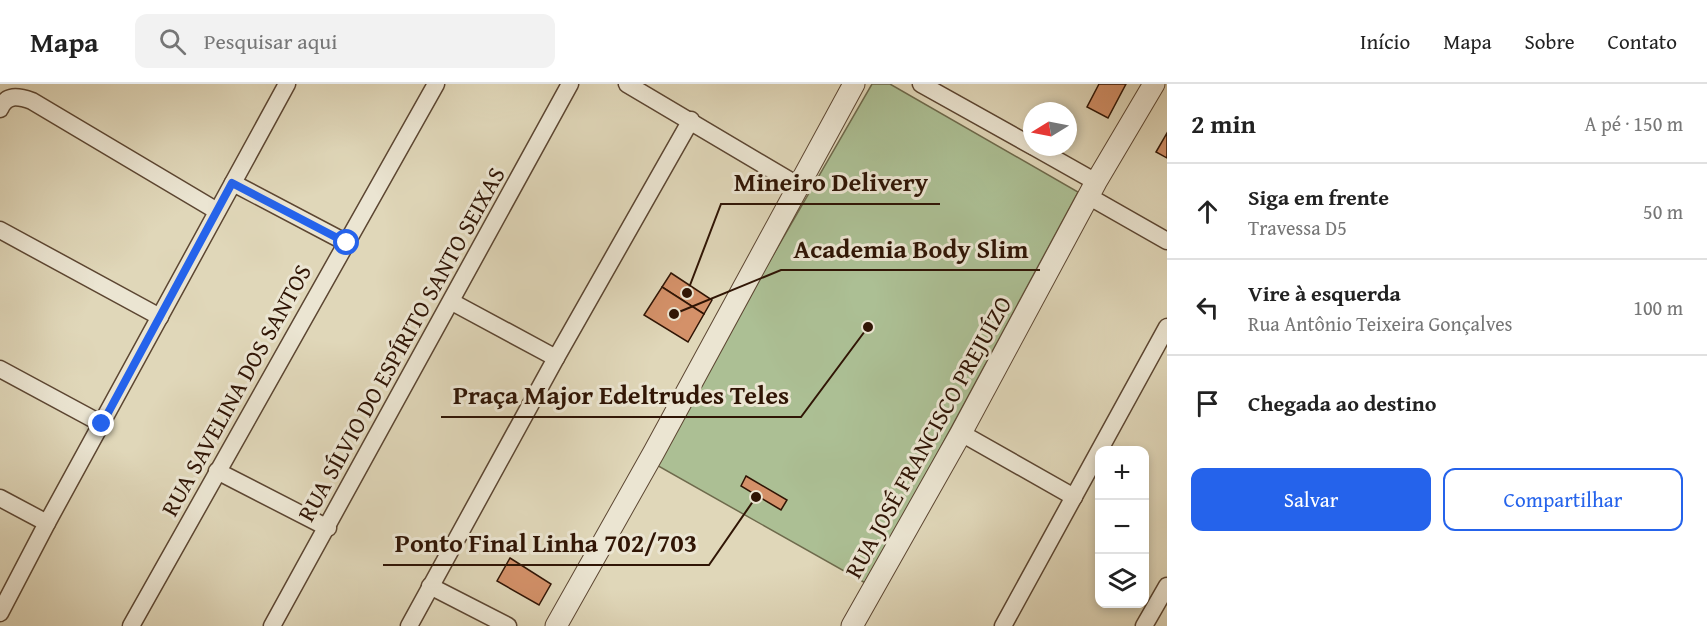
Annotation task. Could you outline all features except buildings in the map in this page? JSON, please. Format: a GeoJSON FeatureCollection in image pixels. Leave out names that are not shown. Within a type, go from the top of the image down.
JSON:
{"type":"FeatureCollection","features":[{"type":"Feature","properties":{"kind":"street"},"geometry":{"type":"LineString","coordinates":[[0,613],[287,84]]}},
{"type":"Feature","properties":{"kind":"street","name":"RUA SAVELINA DOS SANTOS"},"geometry":{"type":"LineString","coordinates":[[131,626],[436,84]]}},
{"type":"Feature","properties":{"kind":"street","name":"RUA SÍLVIO DO ESPÍRITO SANTO SEIXAS"},"geometry":{"type":"LineString","coordinates":[[272,626],[328,528],[570,84]]}},
{"type":"Feature","properties":{"kind":"street"},"geometry":{"type":"LineString","coordinates":[[627,84],[799,186]]}},
{"type":"Feature","properties":{"kind":"street"},"geometry":{"type":"LineString","coordinates":[[556,626],[654,452],[854,84]]}},
{"type":"Feature","properties":{"kind":"street"},"geometry":{"type":"LineString","coordinates":[[921,84],[1023,140]]}},
{"type":"Feature","properties":{"kind":"street","name":"RUA JOSÉ FRANCISCO PREJUÍZO"},"geometry":{"type":"LineString","coordinates":[[852,626],[961,433],[1092,189],[1154,84]]}},
{"type":"Feature","properties":{"kind":"street"},"geometry":{"type":"LineString","coordinates":[[1,106],[10,98],[19,96],[32,101],[217,211]]}},
{"type":"Feature","properties":{"kind":"street"},"geometry":{"type":"LineString","coordinates":[[409,626],[556,358],[691,120]]}},
{"type":"Feature","properties":{"kind":"street"},"geometry":{"type":"LineString","coordinates":[[1047,156],[1167,241]]}},
{"type":"Feature","properties":{"kind":"street"},"geometry":{"type":"LineString","coordinates":[[232,183],[347,243]]}},
{"type":"Feature","properties":{"kind":"street"},"geometry":{"type":"LineString","coordinates":[[0,230],[160,317]]}},
{"type":"Feature","properties":{"kind":"street"},"geometry":{"type":"LineString","coordinates":[[452,302],[556,358]]}},
{"type":"Feature","properties":{"kind":"street"},"geometry":{"type":"LineString","coordinates":[[1003,626],[1167,327]]}},
{"type":"Feature","properties":{"kind":"street"},"geometry":{"type":"LineString","coordinates":[[0,369],[102,424]]}},
{"type":"Feature","properties":{"kind":"street"},"geometry":{"type":"LineString","coordinates":[[961,433],[1074,497]]}},
{"type":"Feature","properties":{"kind":"street"},"geometry":{"type":"LineString","coordinates":[[217,471],[328,528]]}},
{"type":"Feature","properties":{"kind":"street"},"geometry":{"type":"LineString","coordinates":[[0,498],[47,523]]}},
{"type":"Feature","properties":{"kind":"street"},"geometry":{"type":"LineString","coordinates":[[430,586],[508,626]]}},
{"type":"Feature","properties":{"kind":"street"},"geometry":{"type":"LineString","coordinates":[[1144,626],[1167,586]]}},
{"type":"Feature","properties":{"kind":"green space"},"geometry":{"type":"Polygon","coordinates":[[[872,84],[890,84],[1078,192],[867,584],[653,463],[872,84]]]}},
{"type":"Feature","properties":{"kind":"place","name":"Mineiro Delivery"},"geometry":{"type":"Point","coordinates":[687,293]}},
{"type":"Feature","properties":{"kind":"place","name":"Academia Body Slim"},"geometry":{"type":"Point","coordinates":[674,314]}},
{"type":"Feature","properties":{"kind":"place","name":"Praça Major Edeltrudes Teles"},"geometry":{"type":"Point","coordinates":[868,327]}},
{"type":"Feature","properties":{"kind":"place","name":"Ponto Final Linha 702/703"},"geometry":{"type":"Point","coordinates":[756,497]}},
{"type":"Feature","properties":{"kind":"route"},"geometry":{"type":"LineString","coordinates":[[102,424],[232,183],[347,243]]}}]}
